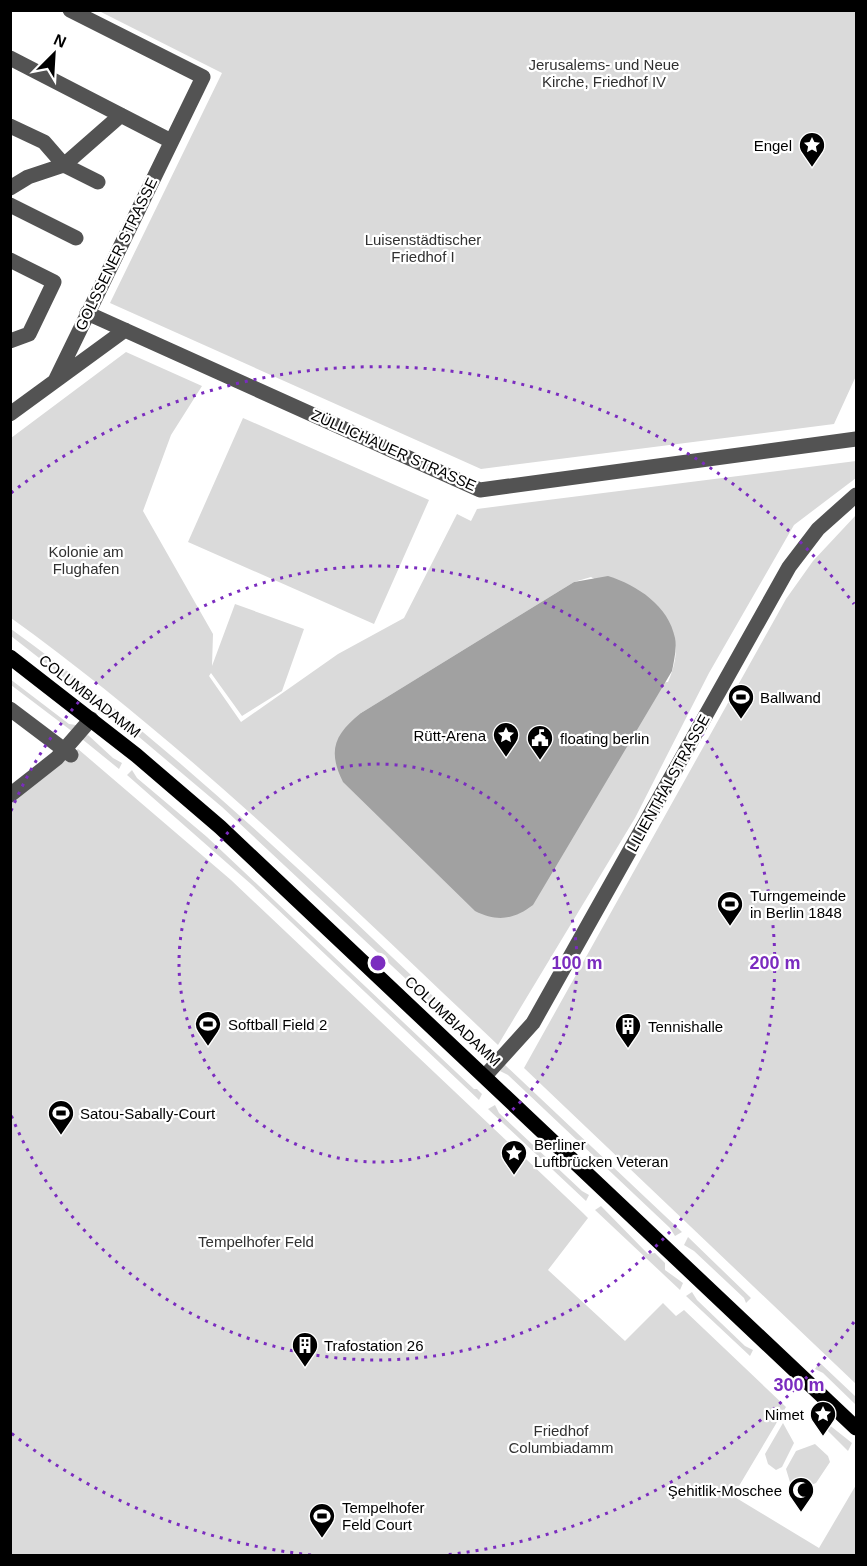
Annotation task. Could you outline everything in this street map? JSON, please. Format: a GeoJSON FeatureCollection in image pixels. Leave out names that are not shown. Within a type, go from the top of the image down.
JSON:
{"type":"FeatureCollection","features":[{"type":"Feature","properties":{"kind":"main road","name":"COLUMBIADAMM"},"geometry":{"type":"LineString","coordinates":[[10,657],[92,719],[220,827],[856,1428]]}},
{"type":"Feature","properties":{"kind":"street","name":"GOLSSENER STRASSE"},"geometry":{"type":"LineString","coordinates":[[10,414],[55,381],[202,77],[70,10]]}},
{"type":"Feature","properties":{"kind":"street"},"geometry":{"type":"LineString","coordinates":[[10,58],[171,141]]}},
{"type":"Feature","properties":{"kind":"street"},"geometry":{"type":"LineString","coordinates":[[10,188],[28,177],[64,165],[121,115]]}},
{"type":"Feature","properties":{"kind":"street"},"geometry":{"type":"LineString","coordinates":[[10,126],[44,142],[64,165],[98,182]]}},
{"type":"Feature","properties":{"kind":"street"},"geometry":{"type":"LineString","coordinates":[[10,205],[76,238]]}},
{"type":"Feature","properties":{"kind":"street"},"geometry":{"type":"LineString","coordinates":[[10,261],[54,282],[29,334],[10,341]]}},
{"type":"Feature","properties":{"kind":"street","name":"ZÜLLICHAUER STRASSE"},"geometry":{"type":"LineString","coordinates":[[87,314],[480,490],[856,439]]}},
{"type":"Feature","properties":{"kind":"street"},"geometry":{"type":"LineString","coordinates":[[55,381],[125,330]]}},
{"type":"Feature","properties":{"kind":"street","name":"LILIENTHALSTRASSE"},"geometry":{"type":"LineString","coordinates":[[485,1077],[533,1023],[789,567],[818,529],[856,495]]}},
{"type":"Feature","properties":{"kind":"street"},"geometry":{"type":"LineString","coordinates":[[10,709],[68,752]]}},
{"type":"Feature","properties":{"kind":"street"},"geometry":{"type":"LineString","coordinates":[[10,795],[68,752],[92,719]]}},
{"type":"Feature","properties":{"kind":"green space","name":"Luisenstädtischer Friedhof I"},"geometry":{"type":"Polygon","coordinates":[[[99,11],[856,11],[856,376],[834,424],[481,469],[110,303],[222,73],[99,11]]]}},
{"type":"Feature","properties":{"kind":"green space","name":"Kolonie am Flughafen"},"geometry":{"type":"Polygon","coordinates":[[[126,352],[202,386],[171,435],[143,511],[213,634],[212,666],[235,604],[304,629],[282,691],[242,716],[211,673],[209,676],[241,722],[338,654],[404,618],[457,514],[471,521],[477,509],[856,461],[856,478],[794,525],[709,673],[635,818],[498,1045],[262,823],[139,717],[11,618],[11,438],[126,352]],[[591,577],[574,582],[361,713],[668,682],[675,660],[675,641],[669,627],[658,614],[644,604],[591,577]]]}},
{"type":"Feature","properties":{"kind":"green space"},"geometry":{"type":"Polygon","coordinates":[[[243,418],[429,500],[374,624],[188,542],[243,418]]]}},
{"type":"Feature","properties":{"kind":"green space","name":"Turngemeinde in Berlin 1848"},"geometry":{"type":"Polygon","coordinates":[[[856,515],[856,1384],[524,1068],[786,599],[813,561],[856,515]]]}},
{"type":"Feature","properties":{"kind":"green space"},"geometry":{"type":"Polygon","coordinates":[[[11,629],[75,677],[199,780],[319,888],[495,1055],[488,1060],[484,1052],[222,807],[126,726],[11,636],[11,629]]]}},
{"type":"Feature","properties":{"kind":"green space"},"geometry":{"type":"Polygon","coordinates":[[[10,679],[69,724],[76,725],[73,732],[11,685],[10,679]]]}},
{"type":"Feature","properties":{"kind":"green space"},"geometry":{"type":"Polygon","coordinates":[[[88,735],[113,758],[122,763],[119,769],[82,739],[88,735]]]}},
{"type":"Feature","properties":{"kind":"green space","name":"Tempelhofer Feld"},"geometry":{"type":"Polygon","coordinates":[[[78,749],[231,880],[588,1218],[548,1270],[625,1341],[663,1303],[676,1316],[684,1310],[786,1407],[733,1496],[819,1548],[856,1485],[856,1555],[11,1555],[11,802],[78,749]]]}},
{"type":"Feature","properties":{"kind":"green space"},"geometry":{"type":"Polygon","coordinates":[[[132,770],[137,778],[207,837],[474,1089],[477,1089],[482,1094],[479,1100],[252,885],[127,775],[132,770]]]}},
{"type":"Feature","properties":{"kind":"green space"},"geometry":{"type":"Polygon","coordinates":[[[504,1064],[682,1232],[675,1236],[670,1228],[508,1075],[500,1071],[504,1064]]]}},
{"type":"Feature","properties":{"kind":"green space"},"geometry":{"type":"Polygon","coordinates":[[[495,1105],[499,1113],[589,1195],[586,1201],[488,1109],[495,1105]]]}},
{"type":"Feature","properties":{"kind":"green space"},"geometry":{"type":"Polygon","coordinates":[[[601,1206],[648,1254],[655,1253],[665,1263],[665,1270],[683,1283],[680,1290],[595,1210],[601,1206]]]}},
{"type":"Feature","properties":{"kind":"green space"},"geometry":{"type":"Polygon","coordinates":[[[688,1237],[751,1298],[746,1303],[744,1298],[694,1251],[684,1245],[688,1237]]]}},
{"type":"Feature","properties":{"kind":"green space"},"geometry":{"type":"Polygon","coordinates":[[[692,1292],[697,1300],[745,1346],[753,1350],[750,1356],[686,1296],[692,1292]]]}},
{"type":"Feature","properties":{"kind":"green space"},"geometry":{"type":"Polygon","coordinates":[[[819,1362],[856,1397],[856,1405],[823,1373],[815,1369],[819,1362]]]}},
{"type":"Feature","properties":{"kind":"green space"},"geometry":{"type":"Polygon","coordinates":[[[821,1414],[823,1420],[852,1443],[848,1451],[816,1419],[821,1414]]]}},
{"type":"Feature","properties":{"kind":"green space"},"geometry":{"type":"Polygon","coordinates":[[[783,1423],[794,1443],[782,1467],[776,1470],[768,1464],[765,1454],[783,1423]]]}},
{"type":"Feature","properties":{"kind":"green space"},"geometry":{"type":"Polygon","coordinates":[[[815,1444],[828,1456],[830,1462],[816,1483],[793,1492],[786,1469],[796,1451],[815,1444]]]}},
{"type":"Feature","properties":{"kind":"shaded area"},"geometry":{"type":"Polygon","coordinates":[[[608,576],[640,591],[650,598],[666,616],[676,642],[672,671],[533,905],[519,914],[505,918],[483,915],[475,911],[343,782],[335,761],[336,743],[345,728],[361,713],[574,582],[608,576]]]}},
{"type":"Feature","properties":{"kind":"place","name":"Engel"},"geometry":{"type":"Point","coordinates":[812,168]}},
{"type":"Feature","properties":{"kind":"place","name":"Ballwand"},"geometry":{"type":"Point","coordinates":[741,720]}},
{"type":"Feature","properties":{"kind":"place","name":"Rütt-Arena"},"geometry":{"type":"Point","coordinates":[506,758]}},
{"type":"Feature","properties":{"kind":"place","name":"floating berlin"},"geometry":{"type":"Point","coordinates":[540,761]}},
{"type":"Feature","properties":{"kind":"place","name":"Turngemeinde in Berlin 1848"},"geometry":{"type":"Point","coordinates":[730,927]}},
{"type":"Feature","properties":{"kind":"place","name":"Softball Field 2"},"geometry":{"type":"Point","coordinates":[208,1047]}},
{"type":"Feature","properties":{"kind":"place","name":"Tennishalle"},"geometry":{"type":"Point","coordinates":[628,1049]}},
{"type":"Feature","properties":{"kind":"place","name":"Satou-Sabally-Court"},"geometry":{"type":"Point","coordinates":[61,1136]}},
{"type":"Feature","properties":{"kind":"place","name":"Berliner Luftbrücken Veteran"},"geometry":{"type":"Point","coordinates":[514,1176]}},
{"type":"Feature","properties":{"kind":"place","name":"Trafostation 26"},"geometry":{"type":"Point","coordinates":[305,1368]}},
{"type":"Feature","properties":{"kind":"place","name":"Nimet"},"geometry":{"type":"Point","coordinates":[823,1437]}},
{"type":"Feature","properties":{"kind":"place","name":"Şehitlik-Moschee"},"geometry":{"type":"Point","coordinates":[801,1513]}},
{"type":"Feature","properties":{"kind":"place","name":"Tempelhofer Feld Court"},"geometry":{"type":"Point","coordinates":[322,1539]}},
{"type":"Feature","properties":{"kind":"park label","name":"Jerusalems- und Neue Kirche, Friedhof IV"},"geometry":{"type":"Point","coordinates":[604,72]}},
{"type":"Feature","properties":{"kind":"park label","name":"Friedhof Columbiadamm"},"geometry":{"type":"Point","coordinates":[561,1438]}}]}
